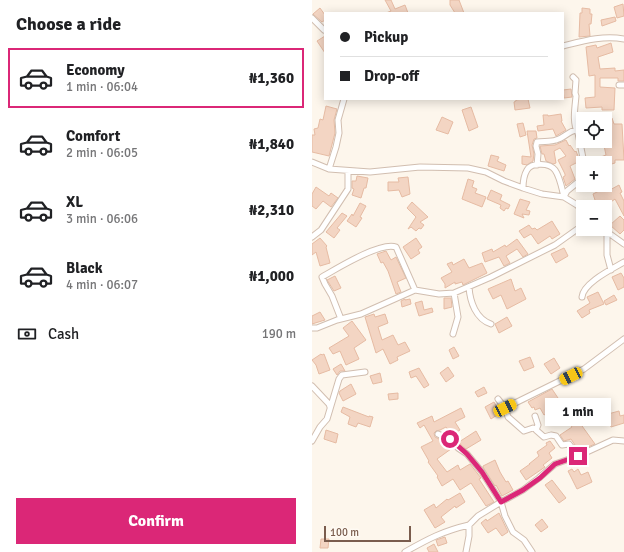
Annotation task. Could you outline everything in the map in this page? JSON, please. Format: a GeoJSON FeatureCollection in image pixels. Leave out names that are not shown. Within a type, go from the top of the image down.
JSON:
{"type":"FeatureCollection","features":[{"type":"Feature","properties":{"kind":"street"},"geometry":{"type":"LineString","coordinates":[[312,18],[324,30]]}},
{"type":"Feature","properties":{"kind":"street"},"geometry":{"type":"LineString","coordinates":[[564,46],[596,38],[624,38]]}},
{"type":"Feature","properties":{"kind":"street"},"geometry":{"type":"LineString","coordinates":[[537,165],[537,142],[554,141],[566,136],[572,130],[576,130],[574,123],[576,80],[573,77]]}},
{"type":"Feature","properties":{"kind":"street"},"geometry":{"type":"LineString","coordinates":[[329,169],[339,134],[338,120],[344,100]]}},
{"type":"Feature","properties":{"kind":"street"},"geometry":{"type":"LineString","coordinates":[[312,162],[329,169],[370,172],[420,167],[468,168],[486,172],[504,181],[542,194],[564,197],[576,204]]}},
{"type":"Feature","properties":{"kind":"street"},"geometry":{"type":"LineString","coordinates":[[523,188],[523,179],[527,169],[541,164],[555,170],[564,197]]}},
{"type":"Feature","properties":{"kind":"street"},"geometry":{"type":"LineString","coordinates":[[312,237],[321,230],[348,189],[348,171]]}},
{"type":"Feature","properties":{"kind":"street"},"geometry":{"type":"LineString","coordinates":[[564,197],[567,191],[576,184]]}},
{"type":"Feature","properties":{"kind":"street"},"geometry":{"type":"LineString","coordinates":[[312,328],[317,328],[341,319],[361,314],[415,290],[439,294],[454,294],[555,246],[576,230]]}},
{"type":"Feature","properties":{"kind":"street"},"geometry":{"type":"LineString","coordinates":[[605,236],[607,255],[611,270]]}},
{"type":"Feature","properties":{"kind":"street"},"geometry":{"type":"LineString","coordinates":[[612,236],[624,244]]}},
{"type":"Feature","properties":{"kind":"street"},"geometry":{"type":"LineString","coordinates":[[341,319],[332,296],[322,277],[355,258],[384,247],[392,245],[396,247],[415,290]]}},
{"type":"Feature","properties":{"kind":"street"},"geometry":{"type":"LineString","coordinates":[[582,298],[582,294],[587,287],[598,278],[624,262]]}},
{"type":"Feature","properties":{"kind":"street"},"geometry":{"type":"LineString","coordinates":[[469,287],[470,296],[476,312],[484,321],[491,324]]}},
{"type":"Feature","properties":{"kind":"street"},"geometry":{"type":"LineString","coordinates":[[453,334],[458,317],[454,294]]}},
{"type":"Feature","properties":{"kind":"street"},"geometry":{"type":"LineString","coordinates":[[505,408],[584,370],[624,339]]}},
{"type":"Feature","properties":{"kind":"street"},"geometry":{"type":"LineString","coordinates":[[312,441],[320,427],[327,419],[339,379],[342,375],[365,372]]}},
{"type":"Feature","properties":{"kind":"street"},"geometry":{"type":"LineString","coordinates":[[312,386],[330,407]]}},
{"type":"Feature","properties":{"kind":"street"},"geometry":{"type":"LineString","coordinates":[[498,399],[505,408],[508,417],[524,431],[533,428],[536,429]]}},
{"type":"Feature","properties":{"kind":"street"},"geometry":{"type":"LineString","coordinates":[[535,416],[538,425],[536,429],[539,434],[544,437],[551,435],[556,436],[562,445],[568,444],[578,456]]}},
{"type":"Feature","properties":{"kind":"street"},"geometry":{"type":"LineString","coordinates":[[438,434],[453,441],[458,448],[467,454],[482,472],[501,502],[505,516],[513,532],[524,540],[532,552]]}},
{"type":"Feature","properties":{"kind":"street"},"geometry":{"type":"LineString","coordinates":[[405,552],[449,529],[469,525],[478,516],[523,490],[540,478],[555,464],[578,456],[613,440],[624,441]]}},
{"type":"Feature","properties":{"kind":"street"},"geometry":{"type":"LineString","coordinates":[[466,552],[469,536],[469,525]]}},
{"type":"Feature","properties":{"kind":"building"},"geometry":{"type":"Polygon","coordinates":[[[385,0],[391,0],[395,9],[405,5],[408,12],[388,12],[391,11],[385,0]]]}},
{"type":"Feature","properties":{"kind":"building"},"geometry":{"type":"Polygon","coordinates":[[[450,0],[459,0],[464,12],[454,12],[450,5],[450,0]]]}},
{"type":"Feature","properties":{"kind":"building"},"geometry":{"type":"Polygon","coordinates":[[[623,4],[624,16],[617,18],[614,7],[623,4]]]}},
{"type":"Feature","properties":{"kind":"building"},"geometry":{"type":"Polygon","coordinates":[[[320,8],[324,14],[324,21],[322,22],[313,14],[320,8]]]}},
{"type":"Feature","properties":{"kind":"building"},"geometry":{"type":"Polygon","coordinates":[[[582,8],[590,9],[590,14],[592,14],[591,24],[589,24],[590,36],[579,37],[580,13],[582,13],[582,8]]]}},
{"type":"Feature","properties":{"kind":"building"},"geometry":{"type":"Polygon","coordinates":[[[615,17],[616,21],[602,26],[601,20],[615,17]]]}},
{"type":"Feature","properties":{"kind":"building"},"geometry":{"type":"Polygon","coordinates":[[[324,37],[324,52],[317,41],[324,37]]]}},
{"type":"Feature","properties":{"kind":"building"},"geometry":{"type":"Polygon","coordinates":[[[611,43],[613,52],[598,57],[600,69],[615,68],[615,71],[624,70],[624,81],[618,81],[618,78],[600,78],[600,87],[615,88],[614,110],[602,110],[602,107],[586,108],[585,98],[595,97],[595,75],[589,76],[586,47],[596,45],[597,48],[611,43]]]}},
{"type":"Feature","properties":{"kind":"building"},"geometry":{"type":"Polygon","coordinates":[[[571,89],[572,97],[564,98],[564,90],[571,89]]]}},
{"type":"Feature","properties":{"kind":"building"},"geometry":{"type":"Polygon","coordinates":[[[528,100],[530,108],[515,110],[514,102],[528,100]]]}},
{"type":"Feature","properties":{"kind":"building"},"geometry":{"type":"Polygon","coordinates":[[[326,106],[337,109],[334,120],[335,133],[329,156],[312,152],[312,135],[315,135],[314,129],[318,128],[320,119],[323,120],[326,106]]]}},
{"type":"Feature","properties":{"kind":"building"},"geometry":{"type":"Polygon","coordinates":[[[471,107],[478,127],[469,131],[462,110],[471,107]]]}},
{"type":"Feature","properties":{"kind":"building"},"geometry":{"type":"Polygon","coordinates":[[[561,114],[561,121],[566,130],[556,136],[553,129],[538,131],[537,126],[544,125],[543,115],[548,116],[561,114]]]}},
{"type":"Feature","properties":{"kind":"building"},"geometry":{"type":"Polygon","coordinates":[[[442,117],[453,122],[448,134],[436,130],[442,117]]]}},
{"type":"Feature","properties":{"kind":"building"},"geometry":{"type":"Polygon","coordinates":[[[612,118],[614,124],[622,124],[624,160],[615,160],[615,163],[612,164],[612,156],[603,156],[606,155],[604,148],[612,148],[612,118]]]}},
{"type":"Feature","properties":{"kind":"building"},"geometry":{"type":"Polygon","coordinates":[[[523,123],[526,135],[520,137],[517,124],[523,123]]]}},
{"type":"Feature","properties":{"kind":"building"},"geometry":{"type":"Polygon","coordinates":[[[527,131],[536,131],[537,138],[534,139],[532,145],[534,154],[533,161],[527,165],[522,164],[522,156],[531,157],[527,131]]]}},
{"type":"Feature","properties":{"kind":"building"},"geometry":{"type":"Polygon","coordinates":[[[566,140],[569,146],[570,145],[575,152],[576,151],[578,156],[576,156],[576,163],[570,166],[575,179],[566,186],[563,177],[565,174],[558,160],[566,156],[560,148],[554,151],[556,163],[553,164],[546,161],[540,146],[555,145],[566,140]]]}},
{"type":"Feature","properties":{"kind":"building"},"geometry":{"type":"Polygon","coordinates":[[[491,155],[499,157],[497,161],[506,165],[504,171],[488,166],[491,155]]]}},
{"type":"Feature","properties":{"kind":"building"},"geometry":{"type":"Polygon","coordinates":[[[357,176],[368,178],[366,188],[364,188],[361,198],[352,195],[354,189],[352,188],[352,181],[356,181],[357,176]]]}},
{"type":"Feature","properties":{"kind":"building"},"geometry":{"type":"Polygon","coordinates":[[[408,177],[410,194],[402,197],[399,190],[388,191],[388,182],[399,182],[398,178],[408,177]]]}},
{"type":"Feature","properties":{"kind":"building"},"geometry":{"type":"Polygon","coordinates":[[[468,179],[474,181],[472,187],[477,189],[475,193],[486,197],[482,207],[462,199],[468,179]]]}},
{"type":"Feature","properties":{"kind":"building"},"geometry":{"type":"Polygon","coordinates":[[[619,185],[622,192],[620,193],[624,201],[624,216],[615,199],[612,201],[595,200],[593,194],[597,192],[612,192],[612,189],[619,185]]]}},
{"type":"Feature","properties":{"kind":"building"},"geometry":{"type":"Polygon","coordinates":[[[316,187],[329,196],[331,193],[338,198],[331,207],[323,201],[316,209],[312,206],[312,194],[316,187]]]}},
{"type":"Feature","properties":{"kind":"building"},"geometry":{"type":"Polygon","coordinates":[[[491,190],[502,195],[500,200],[510,205],[508,209],[506,208],[504,211],[500,208],[501,205],[487,199],[491,190]]]}},
{"type":"Feature","properties":{"kind":"building"},"geometry":{"type":"Polygon","coordinates":[[[520,199],[530,202],[526,210],[530,211],[529,215],[522,214],[524,218],[514,214],[520,199]]]}},
{"type":"Feature","properties":{"kind":"building"},"geometry":{"type":"Polygon","coordinates":[[[412,202],[428,217],[420,222],[424,225],[421,229],[419,228],[416,231],[411,227],[408,229],[416,217],[407,208],[412,202]]]}},
{"type":"Feature","properties":{"kind":"building"},"geometry":{"type":"Polygon","coordinates":[[[360,203],[366,206],[360,217],[362,218],[356,227],[347,221],[352,214],[353,216],[360,203]]]}},
{"type":"Feature","properties":{"kind":"building"},"geometry":{"type":"Polygon","coordinates":[[[342,213],[347,216],[337,228],[340,230],[334,238],[326,232],[342,213]]]}},
{"type":"Feature","properties":{"kind":"building"},"geometry":{"type":"Polygon","coordinates":[[[620,216],[624,220],[624,230],[620,234],[612,227],[612,223],[620,216]]]}},
{"type":"Feature","properties":{"kind":"building"},"geometry":{"type":"Polygon","coordinates":[[[552,221],[560,234],[552,239],[550,236],[538,244],[531,234],[524,238],[519,231],[529,225],[532,229],[535,228],[537,230],[552,221]]]}},
{"type":"Feature","properties":{"kind":"building"},"geometry":{"type":"Polygon","coordinates":[[[320,238],[327,246],[330,263],[320,266],[316,252],[312,255],[312,244],[320,238]]]}},
{"type":"Feature","properties":{"kind":"building"},"geometry":{"type":"Polygon","coordinates":[[[416,238],[422,247],[418,250],[420,253],[411,259],[403,247],[416,238]]]}},
{"type":"Feature","properties":{"kind":"building"},"geometry":{"type":"Polygon","coordinates":[[[517,239],[528,254],[523,257],[517,249],[506,256],[510,263],[504,266],[499,257],[485,262],[482,253],[492,249],[493,252],[505,245],[506,247],[517,239]]]}},
{"type":"Feature","properties":{"kind":"building"},"geometry":{"type":"Polygon","coordinates":[[[564,248],[568,256],[556,263],[551,254],[564,248]]]}},
{"type":"Feature","properties":{"kind":"building"},"geometry":{"type":"Polygon","coordinates":[[[386,251],[391,260],[396,257],[406,278],[397,282],[401,292],[396,294],[388,271],[383,262],[381,263],[377,254],[386,251]]]}},
{"type":"Feature","properties":{"kind":"building"},"geometry":{"type":"Polygon","coordinates":[[[464,259],[469,268],[482,263],[487,273],[463,285],[462,282],[455,284],[455,282],[445,288],[445,284],[441,278],[452,272],[447,264],[452,262],[453,265],[464,259]]]}},
{"type":"Feature","properties":{"kind":"building"},"geometry":{"type":"Polygon","coordinates":[[[621,273],[624,278],[624,287],[618,290],[612,277],[621,273]]]}},
{"type":"Feature","properties":{"kind":"building"},"geometry":{"type":"Polygon","coordinates":[[[335,276],[341,288],[334,291],[327,280],[335,276]]]}},
{"type":"Feature","properties":{"kind":"building"},"geometry":{"type":"Polygon","coordinates":[[[511,279],[515,291],[521,288],[526,299],[507,309],[501,295],[493,299],[488,289],[511,279]]]}},
{"type":"Feature","properties":{"kind":"building"},"geometry":{"type":"Polygon","coordinates":[[[598,292],[604,304],[589,310],[590,313],[582,318],[577,311],[590,303],[587,297],[598,292]]]}},
{"type":"Feature","properties":{"kind":"building"},"geometry":{"type":"Polygon","coordinates":[[[614,295],[617,300],[606,305],[604,301],[614,295]]]}},
{"type":"Feature","properties":{"kind":"building"},"geometry":{"type":"Polygon","coordinates":[[[444,298],[451,298],[452,307],[444,309],[444,298]]]}},
{"type":"Feature","properties":{"kind":"building"},"geometry":{"type":"Polygon","coordinates":[[[410,299],[411,304],[402,307],[401,301],[410,299]]]}},
{"type":"Feature","properties":{"kind":"building"},"geometry":{"type":"Polygon","coordinates":[[[422,301],[424,310],[432,308],[433,312],[419,316],[415,303],[422,301]]]}},
{"type":"Feature","properties":{"kind":"building"},"geometry":{"type":"Polygon","coordinates":[[[320,312],[325,320],[312,324],[312,316],[320,312]]]}},
{"type":"Feature","properties":{"kind":"building"},"geometry":{"type":"Polygon","coordinates":[[[374,314],[375,317],[385,314],[388,323],[378,327],[382,340],[393,335],[398,345],[405,342],[410,351],[397,357],[398,360],[390,364],[383,349],[376,353],[365,317],[374,314]]]}},
{"type":"Feature","properties":{"kind":"building"},"geometry":{"type":"Polygon","coordinates":[[[507,317],[512,326],[499,333],[495,324],[507,317]]]}},
{"type":"Feature","properties":{"kind":"building"},"geometry":{"type":"Polygon","coordinates":[[[352,321],[366,340],[354,348],[359,359],[346,365],[340,351],[333,354],[329,348],[349,336],[343,328],[352,321]]]}},
{"type":"Feature","properties":{"kind":"building"},"geometry":{"type":"Polygon","coordinates":[[[454,347],[459,356],[453,359],[449,350],[454,347]]]}},
{"type":"Feature","properties":{"kind":"building"},"geometry":{"type":"Polygon","coordinates":[[[321,354],[324,354],[330,370],[319,374],[316,365],[312,360],[321,354]]]}},
{"type":"Feature","properties":{"kind":"building"},"geometry":{"type":"Polygon","coordinates":[[[530,357],[534,367],[524,371],[519,361],[530,357]]]}},
{"type":"Feature","properties":{"kind":"building"},"geometry":{"type":"Polygon","coordinates":[[[554,358],[560,368],[551,374],[544,364],[554,358]]]}},
{"type":"Feature","properties":{"kind":"building"},"geometry":{"type":"Polygon","coordinates":[[[341,364],[345,371],[340,371],[337,375],[333,369],[341,364]]]}},
{"type":"Feature","properties":{"kind":"building"},"geometry":{"type":"Polygon","coordinates":[[[448,367],[454,376],[446,382],[440,373],[448,367]]]}},
{"type":"Feature","properties":{"kind":"building"},"geometry":{"type":"Polygon","coordinates":[[[419,368],[429,385],[424,388],[416,376],[411,378],[409,372],[419,368]]]}},
{"type":"Feature","properties":{"kind":"building"},"geometry":{"type":"Polygon","coordinates":[[[380,373],[382,382],[373,384],[370,376],[380,373]]]}},
{"type":"Feature","properties":{"kind":"building"},"geometry":{"type":"Polygon","coordinates":[[[351,384],[356,394],[343,401],[339,393],[351,384]]]}},
{"type":"Feature","properties":{"kind":"building"},"geometry":{"type":"Polygon","coordinates":[[[484,387],[487,393],[478,397],[475,392],[484,387]]]}},
{"type":"Feature","properties":{"kind":"building"},"geometry":{"type":"Polygon","coordinates":[[[552,389],[562,404],[544,415],[540,408],[535,410],[534,407],[532,408],[528,402],[552,389]]]}},
{"type":"Feature","properties":{"kind":"building"},"geometry":{"type":"Polygon","coordinates":[[[398,393],[398,399],[389,400],[388,394],[398,393]]]}},
{"type":"Feature","properties":{"kind":"building"},"geometry":{"type":"Polygon","coordinates":[[[494,402],[500,413],[491,419],[485,407],[494,402]]]}},
{"type":"Feature","properties":{"kind":"building"},"geometry":{"type":"Polygon","coordinates":[[[343,407],[369,417],[373,417],[370,427],[358,423],[356,427],[348,424],[350,417],[341,412],[343,407]]]}},
{"type":"Feature","properties":{"kind":"building"},"geometry":{"type":"Polygon","coordinates":[[[461,408],[465,417],[455,422],[460,430],[452,435],[446,427],[434,433],[435,437],[441,440],[445,447],[448,445],[451,449],[437,459],[447,472],[458,465],[460,470],[470,464],[481,478],[479,479],[494,502],[486,506],[471,483],[460,490],[453,479],[442,486],[437,477],[438,476],[428,462],[429,461],[421,447],[433,441],[424,425],[420,428],[417,423],[432,416],[434,422],[461,408]]]}},
{"type":"Feature","properties":{"kind":"building"},"geometry":{"type":"Polygon","coordinates":[[[619,411],[620,416],[624,415],[624,423],[611,427],[608,414],[619,411]]]}},
{"type":"Feature","properties":{"kind":"building"},"geometry":{"type":"Polygon","coordinates":[[[572,412],[595,444],[579,451],[571,439],[564,441],[560,435],[572,427],[565,417],[572,412]]]}},
{"type":"Feature","properties":{"kind":"building"},"geometry":{"type":"Polygon","coordinates":[[[326,430],[338,434],[336,443],[324,439],[326,430]]]}},
{"type":"Feature","properties":{"kind":"building"},"geometry":{"type":"Polygon","coordinates":[[[476,431],[481,440],[466,449],[459,442],[476,431]]]}},
{"type":"Feature","properties":{"kind":"building"},"geometry":{"type":"Polygon","coordinates":[[[550,441],[555,448],[549,453],[552,458],[543,465],[545,467],[526,480],[520,471],[539,456],[537,452],[550,441]]]}},
{"type":"Feature","properties":{"kind":"building"},"geometry":{"type":"Polygon","coordinates":[[[495,460],[506,482],[508,481],[513,490],[502,496],[483,467],[495,460]]]}},
{"type":"Feature","properties":{"kind":"building"},"geometry":{"type":"Polygon","coordinates":[[[572,469],[574,472],[578,469],[581,475],[588,472],[592,482],[577,489],[568,471],[572,469]]]}},
{"type":"Feature","properties":{"kind":"building"},"geometry":{"type":"Polygon","coordinates":[[[552,480],[566,498],[559,503],[545,485],[552,480]]]}},
{"type":"Feature","properties":{"kind":"building"},"geometry":{"type":"Polygon","coordinates":[[[460,493],[465,502],[456,508],[455,506],[441,517],[445,522],[435,528],[424,510],[434,504],[436,508],[447,499],[448,500],[460,493]]]}},
{"type":"Feature","properties":{"kind":"building"},"geometry":{"type":"Polygon","coordinates":[[[499,513],[508,532],[502,536],[496,528],[488,533],[481,523],[499,513]]]}},
{"type":"Feature","properties":{"kind":"building"},"geometry":{"type":"Polygon","coordinates":[[[542,519],[548,527],[541,532],[535,525],[542,519]]]}},
{"type":"Feature","properties":{"kind":"building"},"geometry":{"type":"Polygon","coordinates":[[[445,537],[447,543],[438,546],[436,540],[445,537]]]}},
{"type":"Feature","properties":{"kind":"building"},"geometry":{"type":"Polygon","coordinates":[[[321,539],[329,539],[328,548],[320,548],[321,539]]]}},
{"type":"Feature","properties":{"kind":"building"},"geometry":{"type":"Polygon","coordinates":[[[434,544],[438,552],[429,552],[427,548],[434,544]]]}},
{"type":"Feature","properties":{"kind":"route"},"geometry":{"type":"LineString","coordinates":[[450,439],[458,448],[467,454],[482,472],[501,502],[523,490],[540,478],[555,464],[578,456]]}}]}
